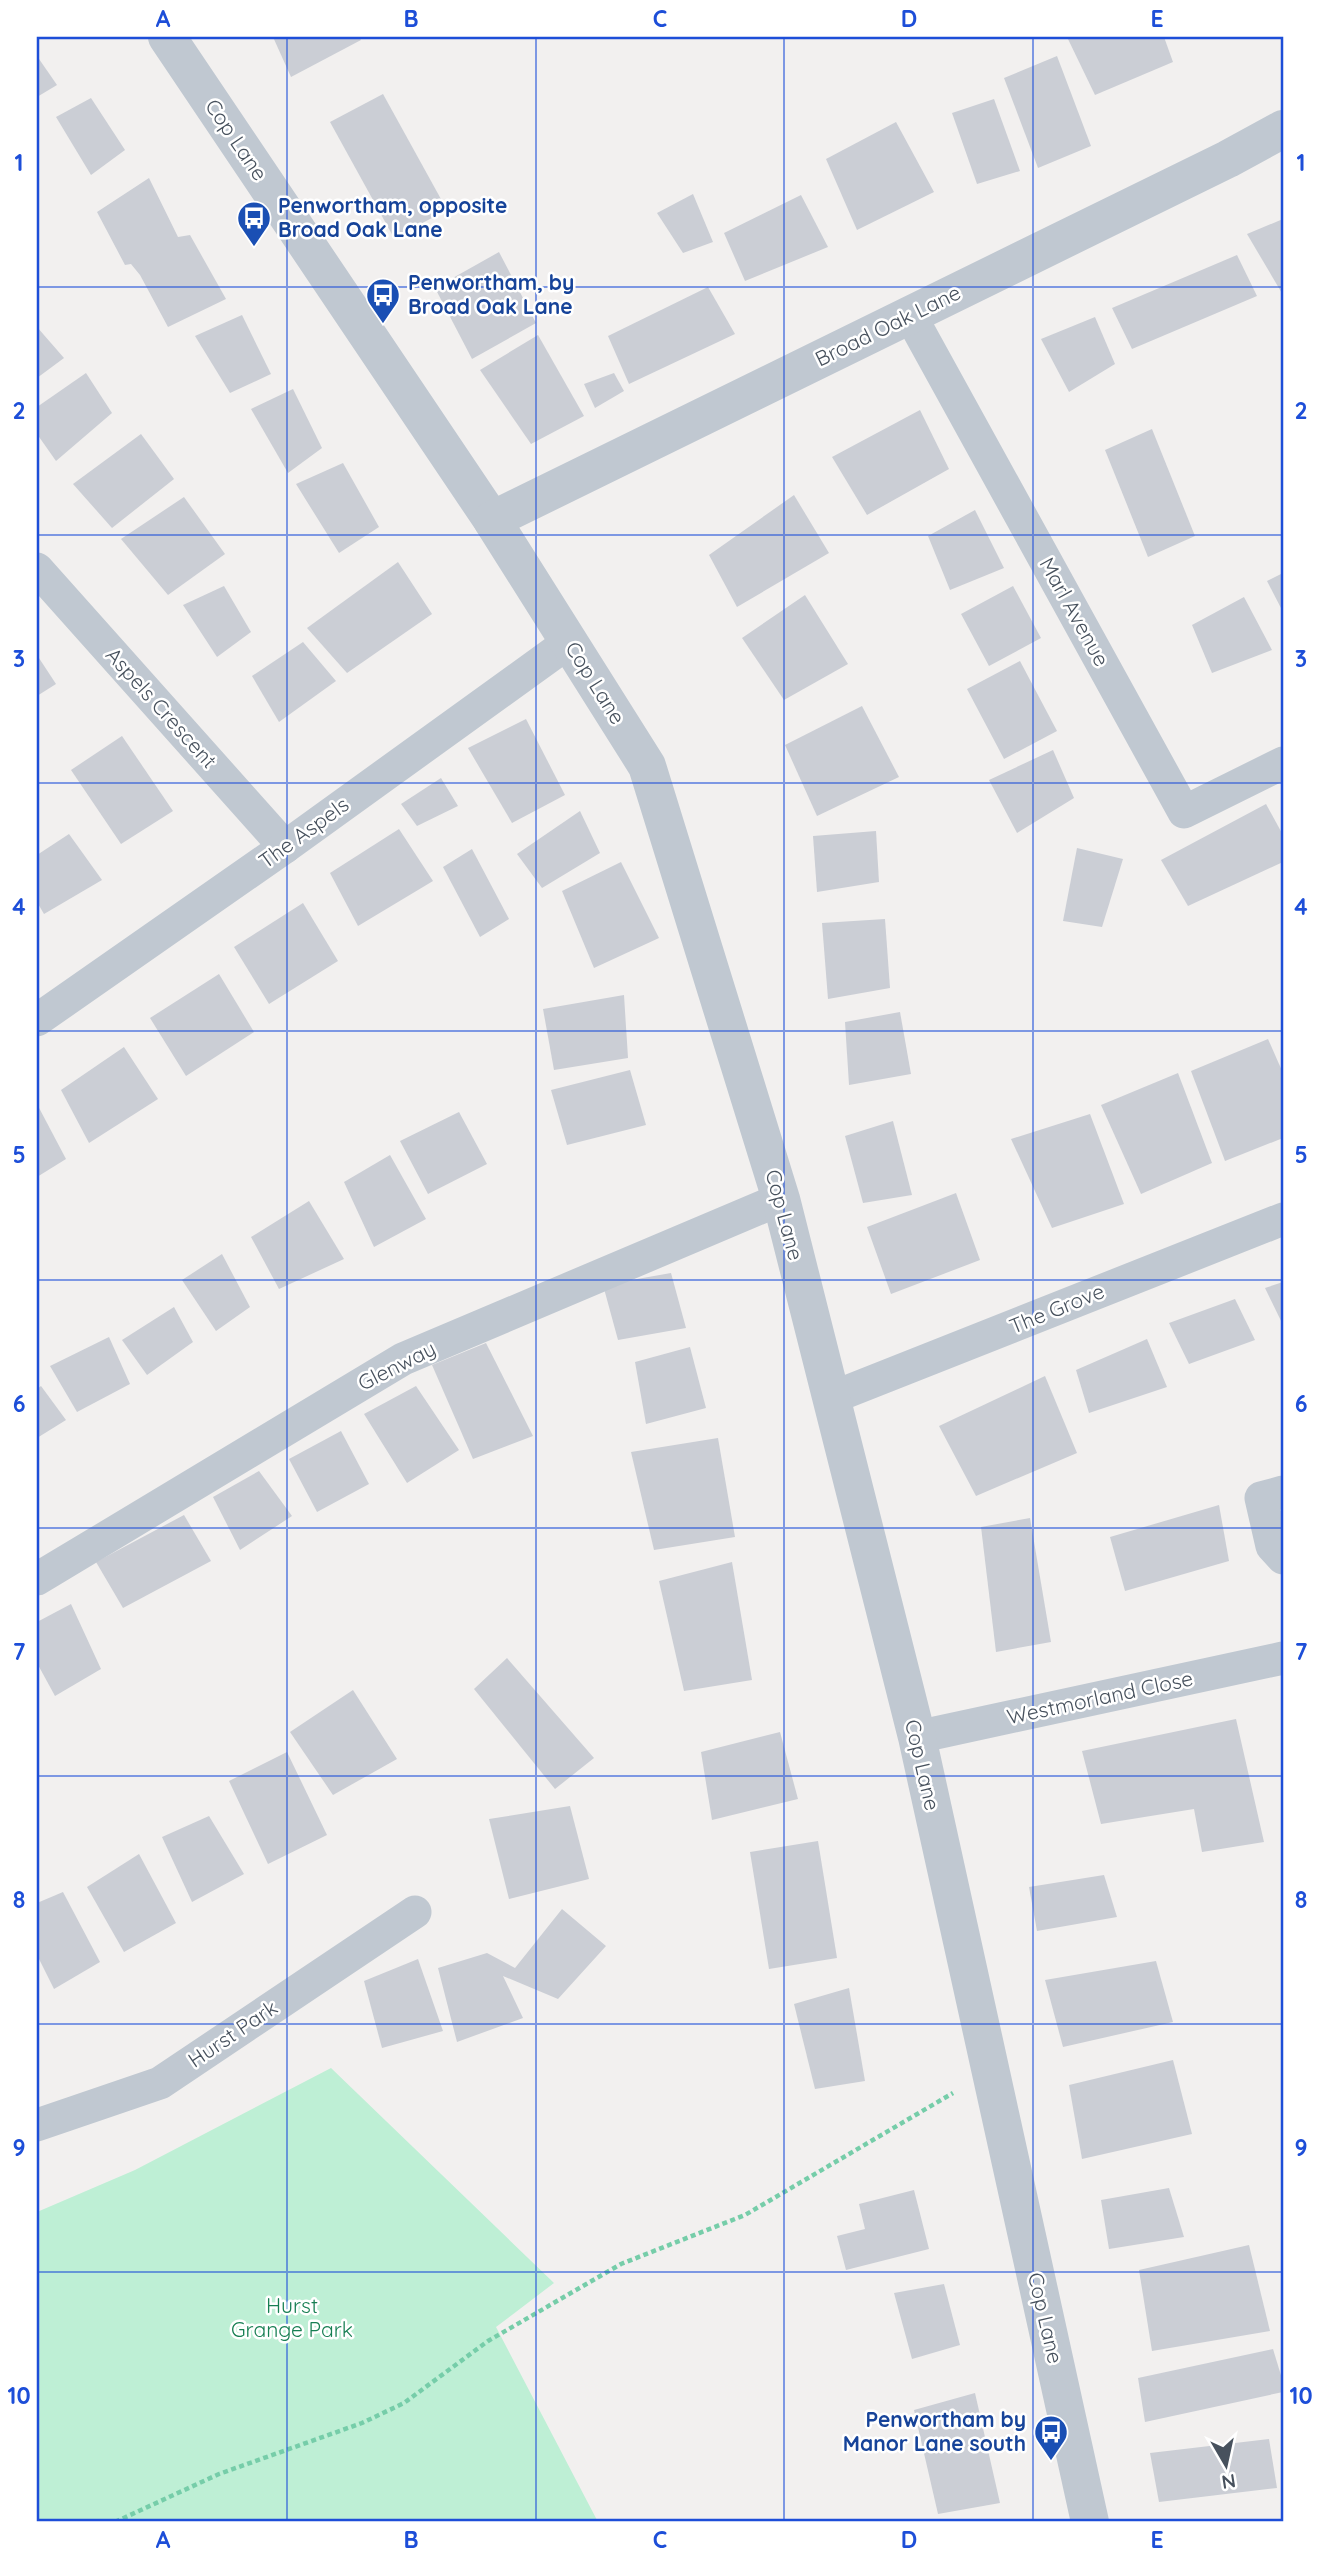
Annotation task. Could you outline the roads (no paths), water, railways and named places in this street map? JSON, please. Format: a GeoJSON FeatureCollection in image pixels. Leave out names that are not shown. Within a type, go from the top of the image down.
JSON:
{"type":"FeatureCollection","features":[{"type":"Feature","properties":{"kind":"street","name":"Cop Lane"},"geometry":{"type":"LineString","coordinates":[[167,37],[492,520],[647,766],[781,1199],[917,1737],[1090,2522]]}},
{"type":"Feature","properties":{"kind":"street","name":"Broad Oak Lane"},"geometry":{"type":"LineString","coordinates":[[492,520],[1216,165],[1283,129]]}},
{"type":"Feature","properties":{"kind":"street","name":"Marl Avenue"},"geometry":{"type":"LineString","coordinates":[[910,315],[1184,812],[1283,763]]}},
{"type":"Feature","properties":{"kind":"street","name":"Aspels Crescent"},"geometry":{"type":"LineString","coordinates":[[37,569],[285,846]]}},
{"type":"Feature","properties":{"kind":"street","name":"The Aspels"},"geometry":{"type":"LineString","coordinates":[[37,1020],[569,642]]}},
{"type":"Feature","properties":{"kind":"street","name":"Glenway"},"geometry":{"type":"LineString","coordinates":[[37,1579],[403,1359],[781,1199]]}},
{"type":"Feature","properties":{"kind":"street","name":"The Grove"},"geometry":{"type":"LineString","coordinates":[[831,1398],[1283,1219]]}},
{"type":"Feature","properties":{"kind":"street"},"geometry":{"type":"LineString","coordinates":[[1283,1492],[1261,1498],[1272,1546],[1283,1558]]}},
{"type":"Feature","properties":{"kind":"street","name":"Westmorland Close"},"geometry":{"type":"LineString","coordinates":[[917,1737],[1283,1658]]}},
{"type":"Feature","properties":{"kind":"street","name":"Hurst Park"},"geometry":{"type":"LineString","coordinates":[[37,2125],[160,2083],[415,1912]]}},
{"type":"Feature","properties":{"kind":"place","name":"Penwortham, opposite Broad Oak Lane"},"geometry":{"type":"Point","coordinates":[254,248]}},
{"type":"Feature","properties":{"kind":"place","name":"Penwortham, by Broad Oak Lane"},"geometry":{"type":"Point","coordinates":[383,325]}},
{"type":"Feature","properties":{"kind":"place","name":"Penwortham by Manor Lane south"},"geometry":{"type":"Point","coordinates":[1051,2462]}},
{"type":"Feature","properties":{"kind":"park label","name":"Hurst Grange Park"},"geometry":{"type":"Point","coordinates":[292,2318]}}]}
